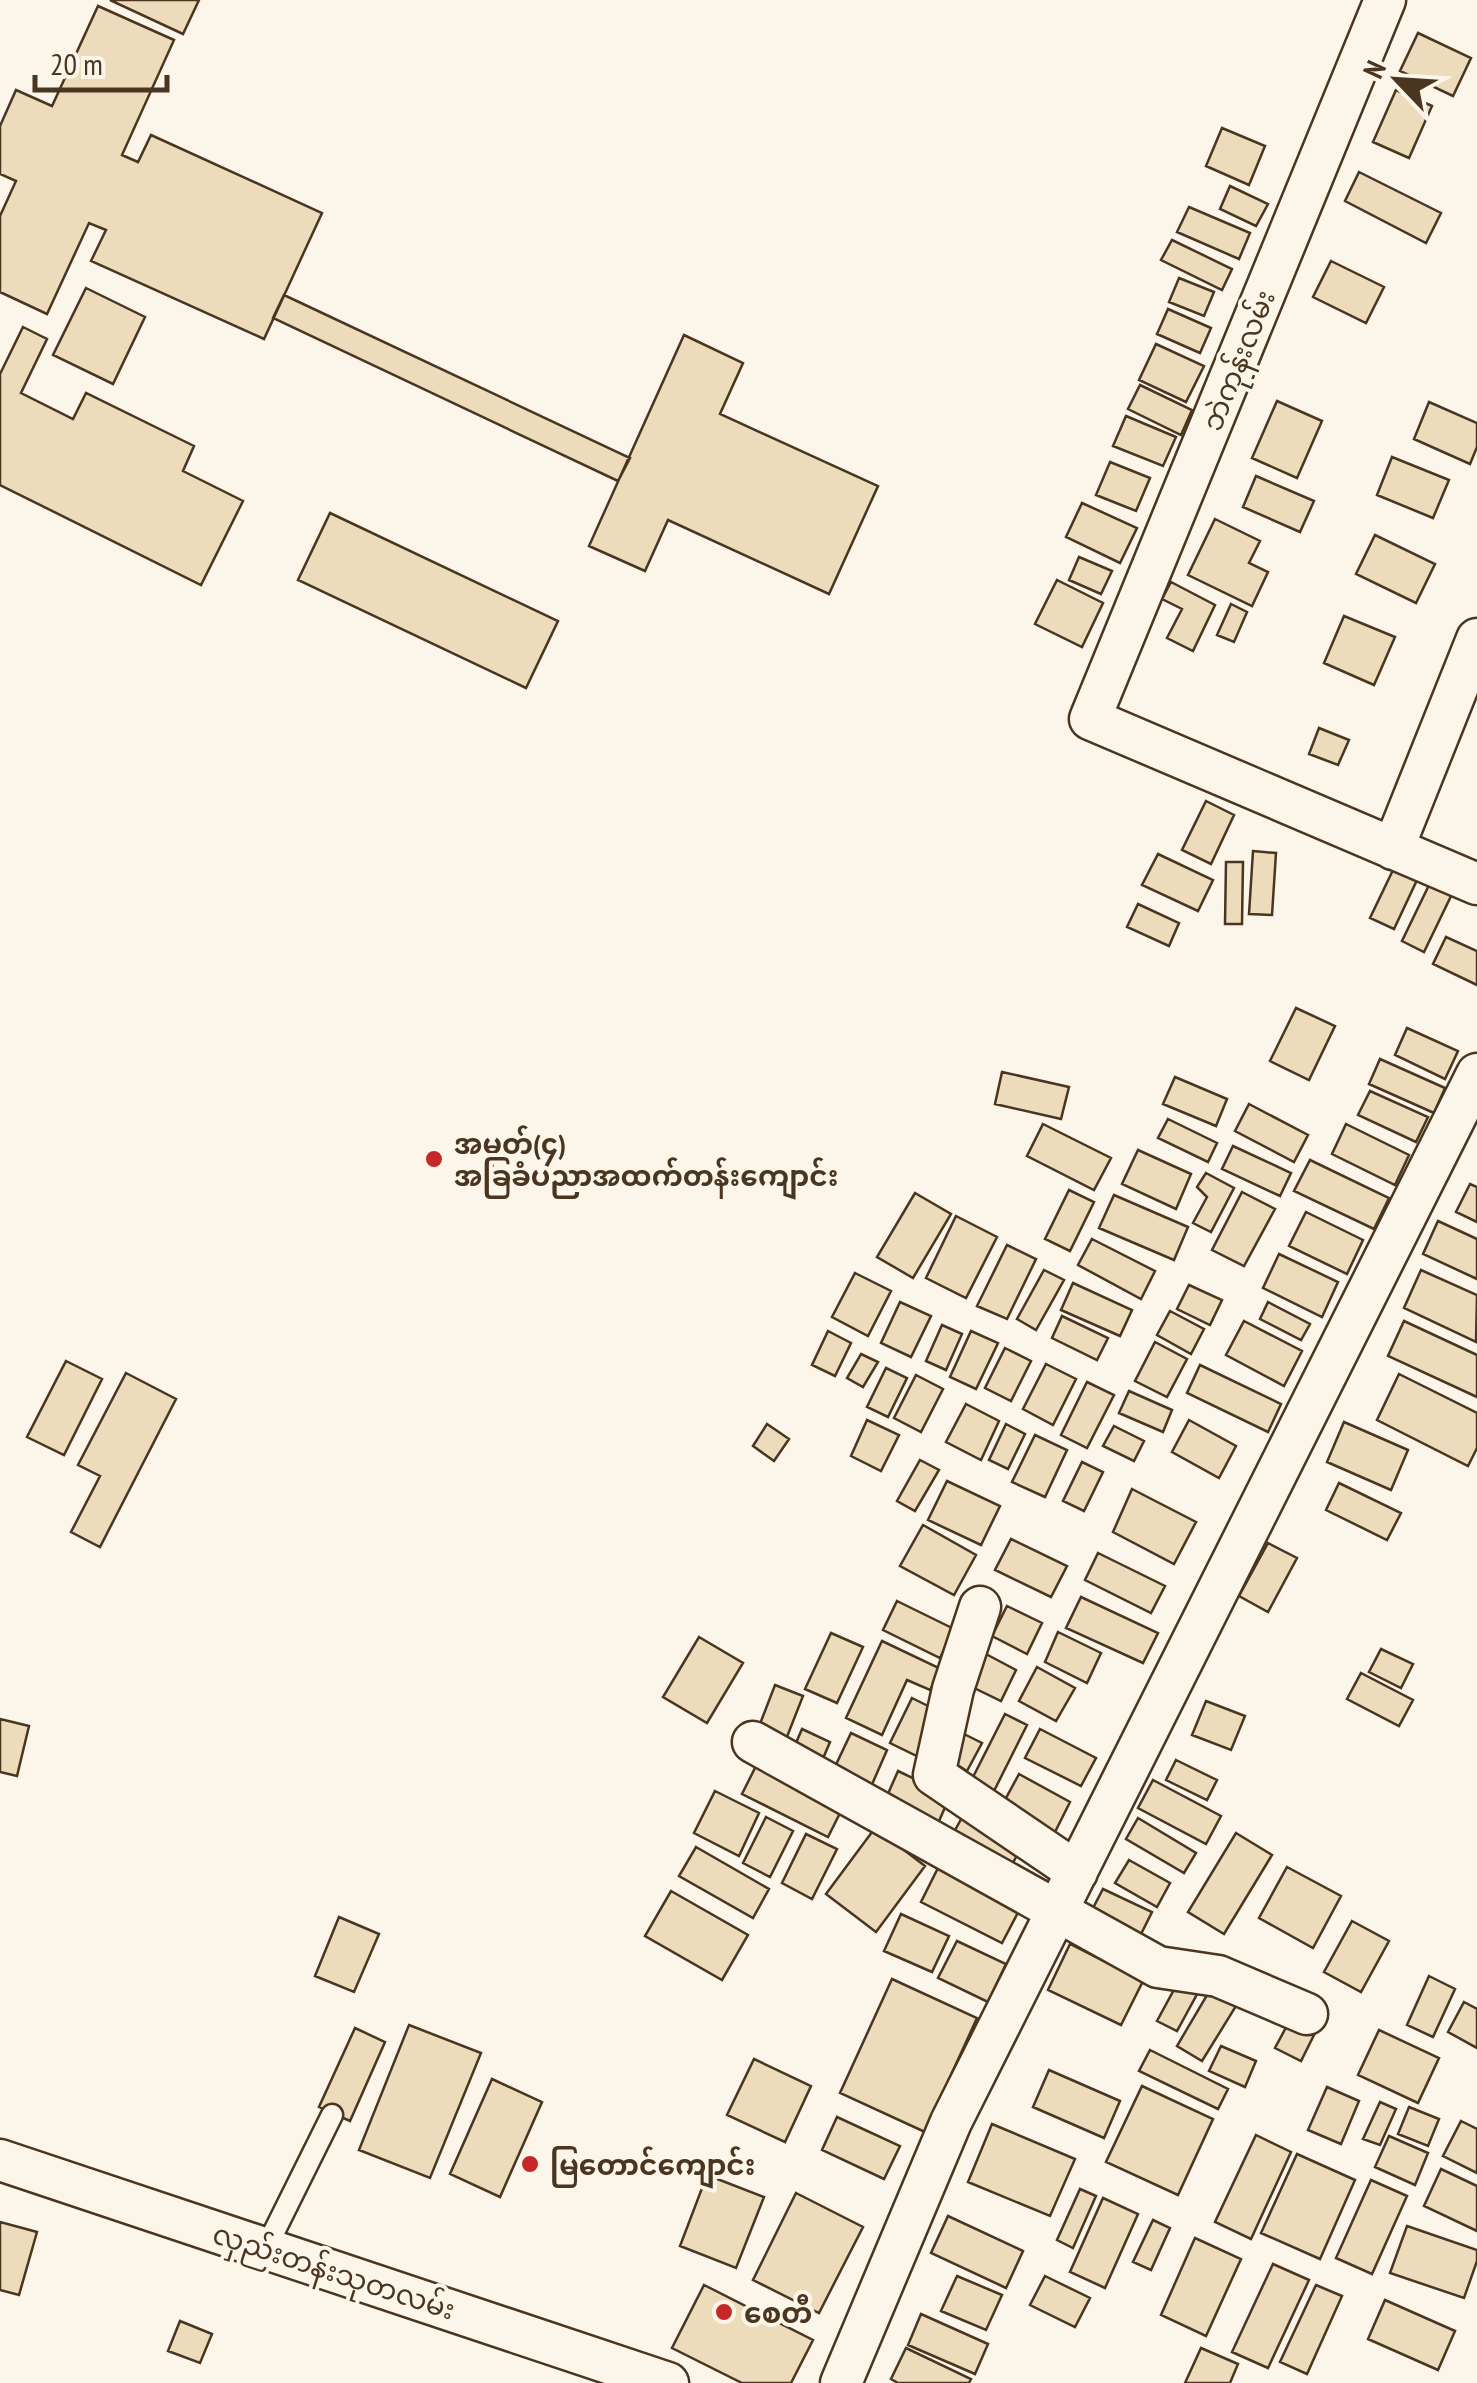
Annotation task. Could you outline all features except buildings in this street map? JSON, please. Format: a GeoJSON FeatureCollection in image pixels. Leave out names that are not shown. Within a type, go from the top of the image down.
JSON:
{"type":"FeatureCollection","features":[{"type":"Feature","properties":{"kind":"street","name":"ဘဲကုန်းလမ်း"},"geometry":{"type":"LineString","coordinates":[[1385,0],[1090,719],[1393,849]]}},
{"type":"Feature","properties":{"kind":"street"},"geometry":{"type":"LineString","coordinates":[[1477,638],[1393,849],[1477,884]]}},
{"type":"Feature","properties":{"kind":"street"},"geometry":{"type":"LineString","coordinates":[[841,2383],[952,2122],[1477,1074]]}},
{"type":"Feature","properties":{"kind":"street"},"geometry":{"type":"LineString","coordinates":[[980,1608],[953,1688],[934,1775],[1076,1872]]}},
{"type":"Feature","properties":{"kind":"street"},"geometry":{"type":"LineString","coordinates":[[753,1742],[1158,1967],[1218,1976],[1307,2014]]}},
{"type":"Feature","properties":{"kind":"street","name":"လှည်းတန်းသုတလမ်း"},"geometry":{"type":"LineString","coordinates":[[0,2160],[668,2383]]}},
{"type":"Feature","properties":{"kind":"lane"},"geometry":{"type":"LineString","coordinates":[[266,2248],[332,2115]]}},
{"type":"Feature","properties":{"kind":"place","name":"အမှတ်(၄) အခြခံပညာအထက်တန်းကျောင်း"},"geometry":{"type":"Point","coordinates":[434,1159]}},
{"type":"Feature","properties":{"kind":"place","name":"မြတောင်ကျောင်း"},"geometry":{"type":"Point","coordinates":[530,2164]}},
{"type":"Feature","properties":{"kind":"place","name":"စေတီ"},"geometry":{"type":"Point","coordinates":[724,2312]}}]}
